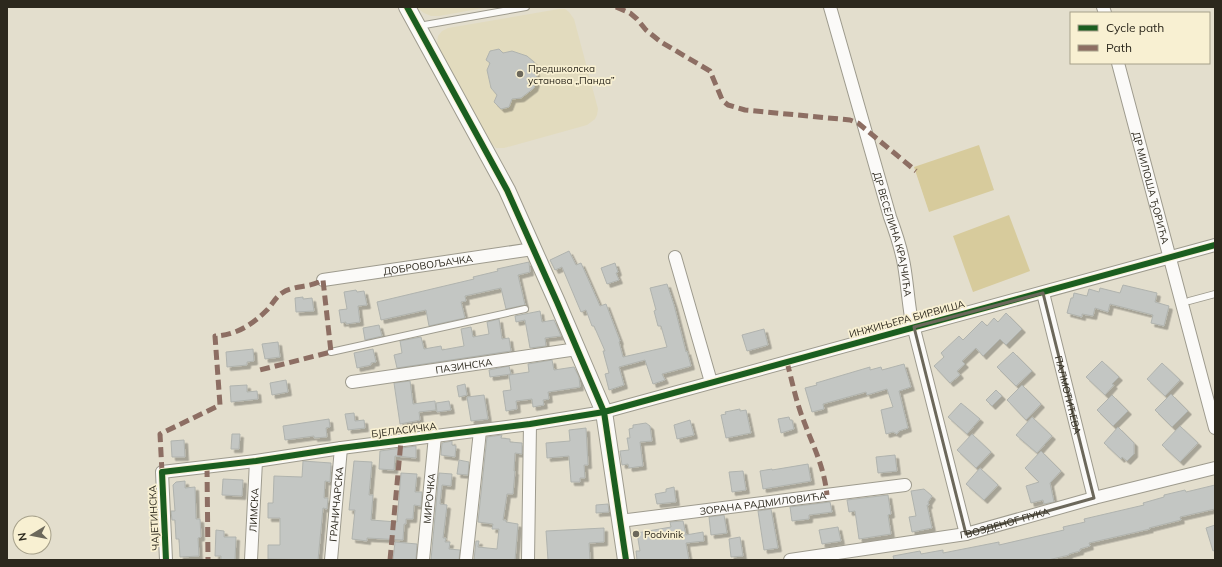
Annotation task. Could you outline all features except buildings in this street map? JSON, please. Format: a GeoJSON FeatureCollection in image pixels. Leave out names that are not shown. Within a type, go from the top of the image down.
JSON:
{"type":"FeatureCollection","features":[{"type":"Feature","properties":{"kind":"street"},"geometry":{"type":"LineString","coordinates":[[407,7],[507,190],[604,412],[626,560]]}},
{"type":"Feature","properties":{"kind":"street","name":"ДР ВЕСЕЛИНА КРАЈЧИЋА"},"geometry":{"type":"LineString","coordinates":[[830,7],[890,217],[899,240],[911,317],[966,534]]}},
{"type":"Feature","properties":{"kind":"street","name":"ДР МИЛОША ЂОРИЋА"},"geometry":{"type":"LineString","coordinates":[[1118,64],[1215,428]]}},
{"type":"Feature","properties":{"kind":"street","name":"ИНЖИЊЕРА БИРВИША"},"geometry":{"type":"LineString","coordinates":[[604,412],[1215,245]]}},
{"type":"Feature","properties":{"kind":"street","name":"ДОБРОВОЉАЧКА"},"geometry":{"type":"LineString","coordinates":[[323,280],[533,249]]}},
{"type":"Feature","properties":{"kind":"street"},"geometry":{"type":"LineString","coordinates":[[675,257],[711,382]]}},
{"type":"Feature","properties":{"kind":"street","name":"ПАЛМОТИЋЕВА"},"geometry":{"type":"LineString","coordinates":[[1043,293],[1094,498]]}},
{"type":"Feature","properties":{"kind":"street","name":"ПАЗИНСКА"},"geometry":{"type":"LineString","coordinates":[[352,382],[577,349]]}},
{"type":"Feature","properties":{"kind":"street","name":"БЈЕЛАСИЧКА"},"geometry":{"type":"LineString","coordinates":[[207,467],[340,448],[480,431],[604,412]]}},
{"type":"Feature","properties":{"kind":"street"},"geometry":{"type":"LineString","coordinates":[[528,560],[530,424]]}},
{"type":"Feature","properties":{"kind":"street"},"geometry":{"type":"LineString","coordinates":[[466,560],[480,431]]}},
{"type":"Feature","properties":{"kind":"street","name":"МИРОЧКА"},"geometry":{"type":"LineString","coordinates":[[424,560],[435,436]]}},
{"type":"Feature","properties":{"kind":"street","name":"ГРАНИЧАРСКА"},"geometry":{"type":"LineString","coordinates":[[331,560],[340,448]]}},
{"type":"Feature","properties":{"kind":"street","name":"ЛИМСКА"},"geometry":{"type":"LineString","coordinates":[[252,560],[256,461]]}},
{"type":"Feature","properties":{"kind":"street","name":"ЧАЈЕТИНСКА"},"geometry":{"type":"LineString","coordinates":[[166,560],[162,472],[207,467]]}},
{"type":"Feature","properties":{"kind":"street","name":"ГВОЗДЕНОГ ПУКА"},"geometry":{"type":"LineString","coordinates":[[790,560],[966,534],[1094,498],[1215,468]]}},
{"type":"Feature","properties":{"kind":"street","name":"ЗОРАНА РАДМИЛОВИЋА"},"geometry":{"type":"LineString","coordinates":[[620,521],[905,485]]}},
{"type":"Feature","properties":{"kind":"lane"},"geometry":{"type":"LineString","coordinates":[[417,26],[526,7]]}},
{"type":"Feature","properties":{"kind":"lane"},"geometry":{"type":"LineString","coordinates":[[1189,301],[1215,294]]}},
{"type":"Feature","properties":{"kind":"lane"},"geometry":{"type":"LineString","coordinates":[[331,352],[525,309]]}},
{"type":"Feature","properties":{"kind":"highlighted area"},"geometry":{"type":"Polygon","coordinates":[[[1043,293],[1094,498],[966,534],[914,327],[1043,293]]]}},
{"type":"Feature","properties":{"kind":"shaded area"},"geometry":{"type":"Polygon","coordinates":[[[416,7],[489,7],[439,16],[431,16],[416,7]]]}},
{"type":"Feature","properties":{"kind":"shaded area","name":"Предшколска установа „Панда”"},"geometry":{"type":"Polygon","coordinates":[[[565,9],[574,19],[598,109],[597,115],[595,119],[587,125],[504,148],[496,148],[490,142],[440,51],[437,44],[438,36],[442,31],[448,28],[565,9]]]}},
{"type":"Feature","properties":{"kind":"shaded area"},"geometry":{"type":"Polygon","coordinates":[[[979,145],[994,190],[929,212],[914,167],[979,145]]]}},
{"type":"Feature","properties":{"kind":"shaded area"},"geometry":{"type":"Polygon","coordinates":[[[1009,215],[1030,271],[973,292],[953,236],[1009,215]]]}},
{"type":"Feature","properties":{"kind":"marked path"},"geometry":{"type":"LineString","coordinates":[[616,7],[630,13],[646,30],[661,42],[710,71],[723,101],[728,105],[745,110],[850,120],[858,123],[916,171]]}},
{"type":"Feature","properties":{"kind":"marked path"},"geometry":{"type":"LineString","coordinates":[[162,472],[160,434],[220,405],[215,336],[244,328],[268,309],[276,298],[287,290],[318,283],[323,280],[331,352],[256,371]]}},
{"type":"Feature","properties":{"kind":"marked path"},"geometry":{"type":"LineString","coordinates":[[787,362],[796,398],[821,465],[827,495]]}},
{"type":"Feature","properties":{"kind":"marked path"},"geometry":{"type":"LineString","coordinates":[[390,560],[401,441]]}},
{"type":"Feature","properties":{"kind":"marked path"},"geometry":{"type":"LineString","coordinates":[[207,467],[208,560]]}},
{"type":"Feature","properties":{"kind":"cycle path"},"geometry":{"type":"LineString","coordinates":[[407,7],[507,190],[604,412],[626,560]]}},
{"type":"Feature","properties":{"kind":"cycle path"},"geometry":{"type":"LineString","coordinates":[[166,560],[162,472],[256,461],[341,448],[530,424],[604,412],[1215,245]]}},
{"type":"Feature","properties":{"kind":"place","name":"Предшколска установа „Панда”"},"geometry":{"type":"Point","coordinates":[520,74]}},
{"type":"Feature","properties":{"kind":"place","name":"Podvinik"},"geometry":{"type":"Point","coordinates":[636,534]}}]}
